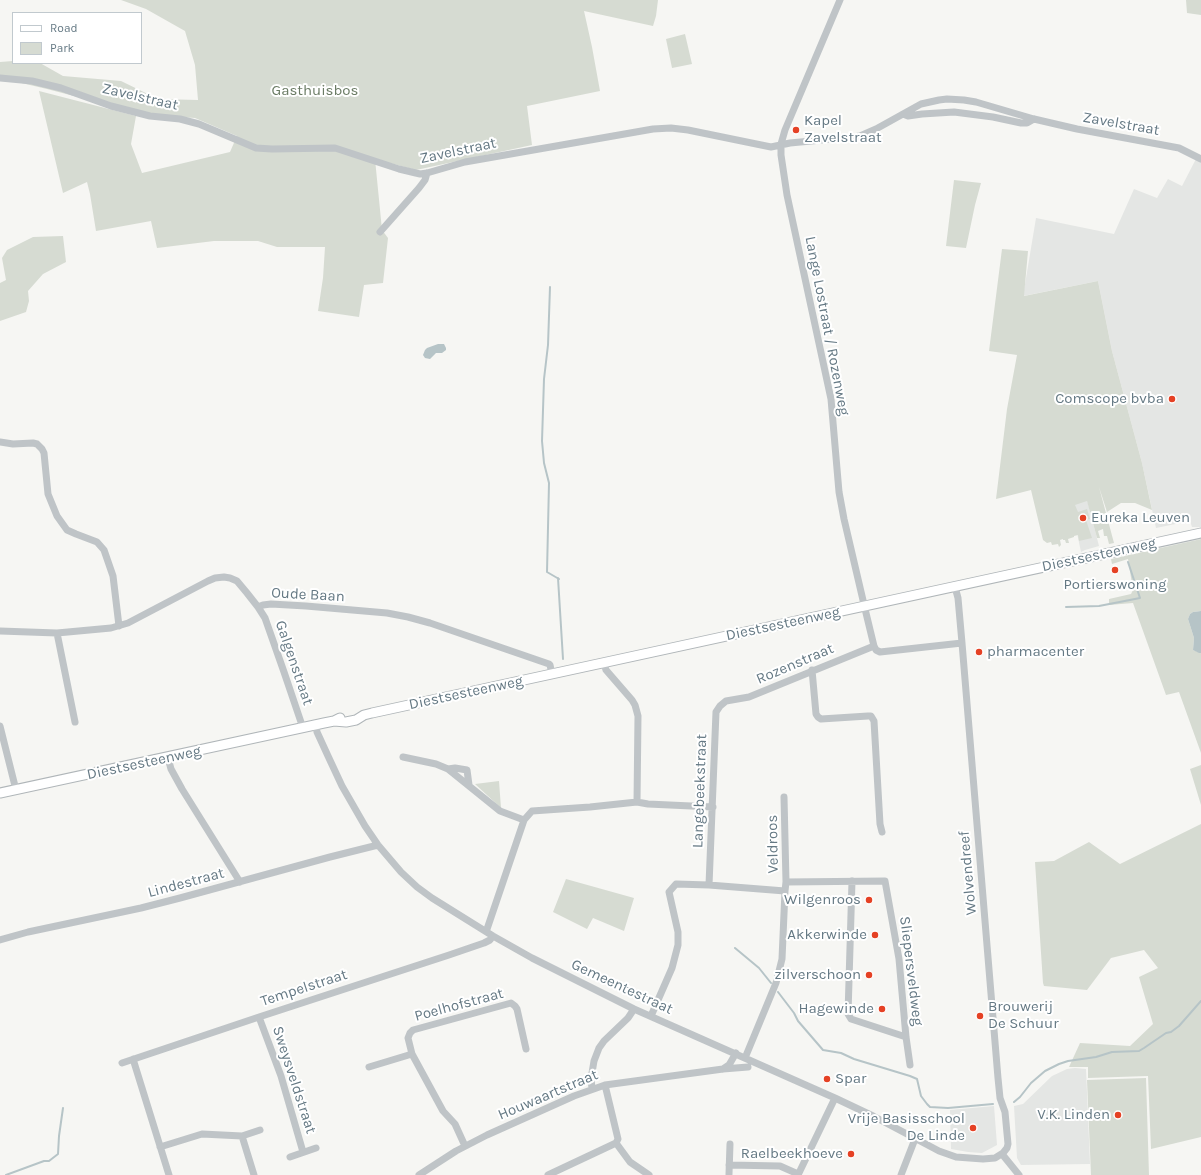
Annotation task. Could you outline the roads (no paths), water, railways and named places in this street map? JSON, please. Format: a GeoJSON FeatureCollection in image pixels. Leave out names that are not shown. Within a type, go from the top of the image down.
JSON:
{"type":"FeatureCollection","features":[{"type":"Feature","properties":{"kind":"main road","name":"Diestsesteenweg"},"geometry":{"type":"LineString","coordinates":[[0,793],[334,721],[346,722],[356,720],[364,715],[1201,533]]}},
{"type":"Feature","properties":{"kind":"street","name":"Lange Lostraat / Rozenweg"},"geometry":{"type":"LineString","coordinates":[[840,0],[785,130],[781,155],[787,195],[831,399],[841,504],[864,607]]}},
{"type":"Feature","properties":{"kind":"street","name":"Zavelstraat"},"geometry":{"type":"LineString","coordinates":[[0,78],[32,81],[61,88],[111,106],[150,116],[180,119],[199,124],[256,148],[335,148],[420,174],[465,162],[653,128],[688,130],[766,146],[860,136],[876,129],[921,104],[939,100],[955,99],[976,102],[1034,119],[1077,129],[1179,148],[1201,159]]}},
{"type":"Feature","properties":{"kind":"street","name":"Zavelstraat"},"geometry":{"type":"LineString","coordinates":[[903,114],[908,116],[954,112],[992,117],[1021,123],[1027,123],[1034,119]]}},
{"type":"Feature","properties":{"kind":"street"},"geometry":{"type":"LineString","coordinates":[[380,232],[419,188],[425,180],[427,173]]}},
{"type":"Feature","properties":{"kind":"street"},"geometry":{"type":"LineString","coordinates":[[0,442],[13,444],[33,443],[37,444],[42,449],[44,453],[48,494],[54,510],[61,522],[68,530],[97,542],[104,550],[113,576],[119,626]]}},
{"type":"Feature","properties":{"kind":"street","name":"Oude Baan"},"geometry":{"type":"LineString","coordinates":[[0,631],[57,633],[119,626],[128,623],[216,578],[224,577],[237,581],[258,607],[271,604],[306,606],[387,613],[408,617],[430,623],[549,664],[552,674]]}},
{"type":"Feature","properties":{"kind":"street","name":"Wolvendreef"},"geometry":{"type":"LineString","coordinates":[[955,587],[958,598],[962,643],[996,1057],[1000,1098],[1005,1112],[1008,1144],[1004,1156]]}},
{"type":"Feature","properties":{"kind":"street","name":"Galgenstraat"},"geometry":{"type":"LineString","coordinates":[[258,607],[267,625],[303,728]]}},
{"type":"Feature","properties":{"kind":"street"},"geometry":{"type":"LineString","coordinates":[[864,607],[874,646],[876,650],[880,652],[962,643]]}},
{"type":"Feature","properties":{"kind":"street"},"geometry":{"type":"LineString","coordinates":[[57,633],[76,722]]}},
{"type":"Feature","properties":{"kind":"street","name":"Rozenstraat"},"geometry":{"type":"LineString","coordinates":[[726,701],[749,697],[874,646]]}},
{"type":"Feature","properties":{"kind":"street"},"geometry":{"type":"LineString","coordinates":[[604,663],[606,670],[636,705],[638,716],[637,802]]}},
{"type":"Feature","properties":{"kind":"street"},"geometry":{"type":"LineString","coordinates":[[812,670],[816,714],[818,717],[821,719],[871,716],[874,720],[880,824],[882,832]]}},
{"type":"Feature","properties":{"kind":"street","name":"Langebeekstraat"},"geometry":{"type":"LineString","coordinates":[[709,885],[716,712],[726,701]]}},
{"type":"Feature","properties":{"kind":"street","name":"Gemeentestraat"},"geometry":{"type":"LineString","coordinates":[[316,725],[317,732],[349,800],[378,846],[401,872],[417,887],[432,898],[532,958],[634,1009],[736,1053],[873,1116],[939,1152],[956,1157],[995,1158],[1004,1156]]}},
{"type":"Feature","properties":{"kind":"street"},"geometry":{"type":"LineString","coordinates":[[0,726],[16,790]]}},
{"type":"Feature","properties":{"kind":"street"},"geometry":{"type":"LineString","coordinates":[[168,758],[171,769],[182,789],[240,882]]}},
{"type":"Feature","properties":{"kind":"street"},"geometry":{"type":"LineString","coordinates":[[403,758],[436,764],[448,769],[500,811],[524,820]]}},
{"type":"Feature","properties":{"kind":"street"},"geometry":{"type":"LineString","coordinates":[[448,769],[455,768],[467,770],[469,786]]}},
{"type":"Feature","properties":{"kind":"street","name":"Veldroos"},"geometry":{"type":"LineString","coordinates":[[745,1058],[776,983],[782,959],[786,882],[784,797]]}},
{"type":"Feature","properties":{"kind":"street"},"geometry":{"type":"LineString","coordinates":[[490,934],[487,929],[524,820],[532,811],[637,802],[648,804],[713,807]]}},
{"type":"Feature","properties":{"kind":"street","name":"Lindestraat"},"geometry":{"type":"LineString","coordinates":[[0,940],[28,932],[141,908],[330,857],[378,846]]}},
{"type":"Feature","properties":{"kind":"street"},"geometry":{"type":"LineString","coordinates":[[786,882],[852,881]]}},
{"type":"Feature","properties":{"kind":"street","name":"Sliepersveldweg"},"geometry":{"type":"LineString","coordinates":[[852,881],[885,881],[899,959],[906,1037],[851,1019],[848,1014],[852,881]]}},
{"type":"Feature","properties":{"kind":"street"},"geometry":{"type":"LineString","coordinates":[[651,1016],[672,968],[678,945],[678,932],[669,892],[676,884],[785,891]]}},
{"type":"Feature","properties":{"kind":"street","name":"Tempelstraat"},"geometry":{"type":"LineString","coordinates":[[122,1063],[259,1016],[456,952],[490,940],[490,934]]}},
{"type":"Feature","properties":{"kind":"street","name":"Poelhofstraat"},"geometry":{"type":"LineString","coordinates":[[465,1146],[455,1124],[443,1111],[412,1054],[408,1038],[410,1033],[413,1030],[511,1003],[517,1009],[526,1049]]}},
{"type":"Feature","properties":{"kind":"street"},"geometry":{"type":"LineString","coordinates":[[592,1089],[591,1078],[594,1061],[599,1048],[604,1041],[628,1018],[634,1009]]}},
{"type":"Feature","properties":{"kind":"street","name":"Sweysveldstraat"},"geometry":{"type":"LineString","coordinates":[[259,1016],[281,1076],[303,1152]]}},
{"type":"Feature","properties":{"kind":"street"},"geometry":{"type":"LineString","coordinates":[[906,1037],[910,1065]]}},
{"type":"Feature","properties":{"kind":"street"},"geometry":{"type":"LineString","coordinates":[[723,1069],[729,1065],[736,1053]]}},
{"type":"Feature","properties":{"kind":"street"},"geometry":{"type":"LineString","coordinates":[[369,1066],[412,1054]]}},
{"type":"Feature","properties":{"kind":"street"},"geometry":{"type":"LineString","coordinates":[[133,1059],[169,1175]]}},
{"type":"Feature","properties":{"kind":"street","name":"Houwaartstraat"},"geometry":{"type":"LineString","coordinates":[[419,1175],[437,1162],[465,1146],[592,1089],[613,1083],[748,1067]]}},
{"type":"Feature","properties":{"kind":"street"},"geometry":{"type":"LineString","coordinates":[[548,1175],[616,1143],[618,1139],[605,1085]]}},
{"type":"Feature","properties":{"kind":"street"},"geometry":{"type":"LineString","coordinates":[[729,1165],[780,1166],[798,1175],[835,1098]]}},
{"type":"Feature","properties":{"kind":"street"},"geometry":{"type":"LineString","coordinates":[[160,1147],[202,1134],[242,1136],[260,1130]]}},
{"type":"Feature","properties":{"kind":"street"},"geometry":{"type":"LineString","coordinates":[[242,1136],[254,1175]]}},
{"type":"Feature","properties":{"kind":"street"},"geometry":{"type":"LineString","coordinates":[[901,1175],[915,1139]]}},
{"type":"Feature","properties":{"kind":"street"},"geometry":{"type":"LineString","coordinates":[[616,1143],[630,1162],[649,1175]]}},
{"type":"Feature","properties":{"kind":"street"},"geometry":{"type":"LineString","coordinates":[[729,1174],[730,1144]]}},
{"type":"Feature","properties":{"kind":"street","name":"Sweysveldstraat"},"geometry":{"type":"LineString","coordinates":[[290,1157],[316,1148]]}},
{"type":"Feature","properties":{"kind":"street"},"geometry":{"type":"LineString","coordinates":[[1004,1156],[1020,1175]]}},
{"type":"Feature","properties":{"kind":"waterway"},"geometry":{"type":"LineString","coordinates":[[550,287],[548,345],[544,379],[542,441],[544,463],[549,483],[547,572],[559,579]]}},
{"type":"Feature","properties":{"kind":"waterway"},"geometry":{"type":"LineString","coordinates":[[1066,607],[1099,606],[1140,598],[1128,562]]}},
{"type":"Feature","properties":{"kind":"waterway"},"geometry":{"type":"LineString","coordinates":[[558,578],[563,659]]}},
{"type":"Feature","properties":{"kind":"waterway"},"geometry":{"type":"LineString","coordinates":[[735,948],[759,968],[771,983]]}},
{"type":"Feature","properties":{"kind":"waterway"},"geometry":{"type":"LineString","coordinates":[[778,992],[794,1013],[798,1021],[823,1050],[841,1053],[854,1059],[917,1079],[921,1096],[930,1107],[948,1108],[993,1104]]}},
{"type":"Feature","properties":{"kind":"waterway"},"geometry":{"type":"LineString","coordinates":[[1014,1102],[1031,1083],[1045,1071],[1059,1064],[1068,1061],[1096,1057],[1112,1052],[1139,1051],[1179,1026],[1201,1001]]}},
{"type":"Feature","properties":{"kind":"waterway"},"geometry":{"type":"LineString","coordinates":[[6,1175],[44,1161],[49,1161],[58,1154],[63,1108]]}},
{"type":"Feature","properties":{"kind":"place","name":"Kapel Zavelstraat"},"geometry":{"type":"Point","coordinates":[796,130]}},
{"type":"Feature","properties":{"kind":"place","name":"Comscope bvba"},"geometry":{"type":"Point","coordinates":[1172,399]}},
{"type":"Feature","properties":{"kind":"place","name":"Eureka Leuven"},"geometry":{"type":"Point","coordinates":[1083,518]}},
{"type":"Feature","properties":{"kind":"place","name":"Portierswoning"},"geometry":{"type":"Point","coordinates":[1115,570]}},
{"type":"Feature","properties":{"kind":"place","name":"pharmacenter"},"geometry":{"type":"Point","coordinates":[979,652]}},
{"type":"Feature","properties":{"kind":"place","name":"Wilgenroos"},"geometry":{"type":"Point","coordinates":[869,900]}},
{"type":"Feature","properties":{"kind":"place","name":"Akkerwinde"},"geometry":{"type":"Point","coordinates":[875,935]}},
{"type":"Feature","properties":{"kind":"place","name":"zilverschoon"},"geometry":{"type":"Point","coordinates":[869,975]}},
{"type":"Feature","properties":{"kind":"place","name":"Hagewinde"},"geometry":{"type":"Point","coordinates":[882,1009]}},
{"type":"Feature","properties":{"kind":"place","name":"Brouwerij De Schuur"},"geometry":{"type":"Point","coordinates":[980,1016]}},
{"type":"Feature","properties":{"kind":"place","name":"Spar"},"geometry":{"type":"Point","coordinates":[827,1079]}},
{"type":"Feature","properties":{"kind":"place","name":"V.K. Linden"},"geometry":{"type":"Point","coordinates":[1118,1115]}},
{"type":"Feature","properties":{"kind":"place","name":"Vrije Basisschool De Linde"},"geometry":{"type":"Point","coordinates":[973,1128]}},
{"type":"Feature","properties":{"kind":"place","name":"Raelbeekhoeve"},"geometry":{"type":"Point","coordinates":[851,1154]}},
{"type":"Feature","properties":{"kind":"park label","name":"Gasthuisbos"},"geometry":{"type":"Point","coordinates":[315,91]}}]}
